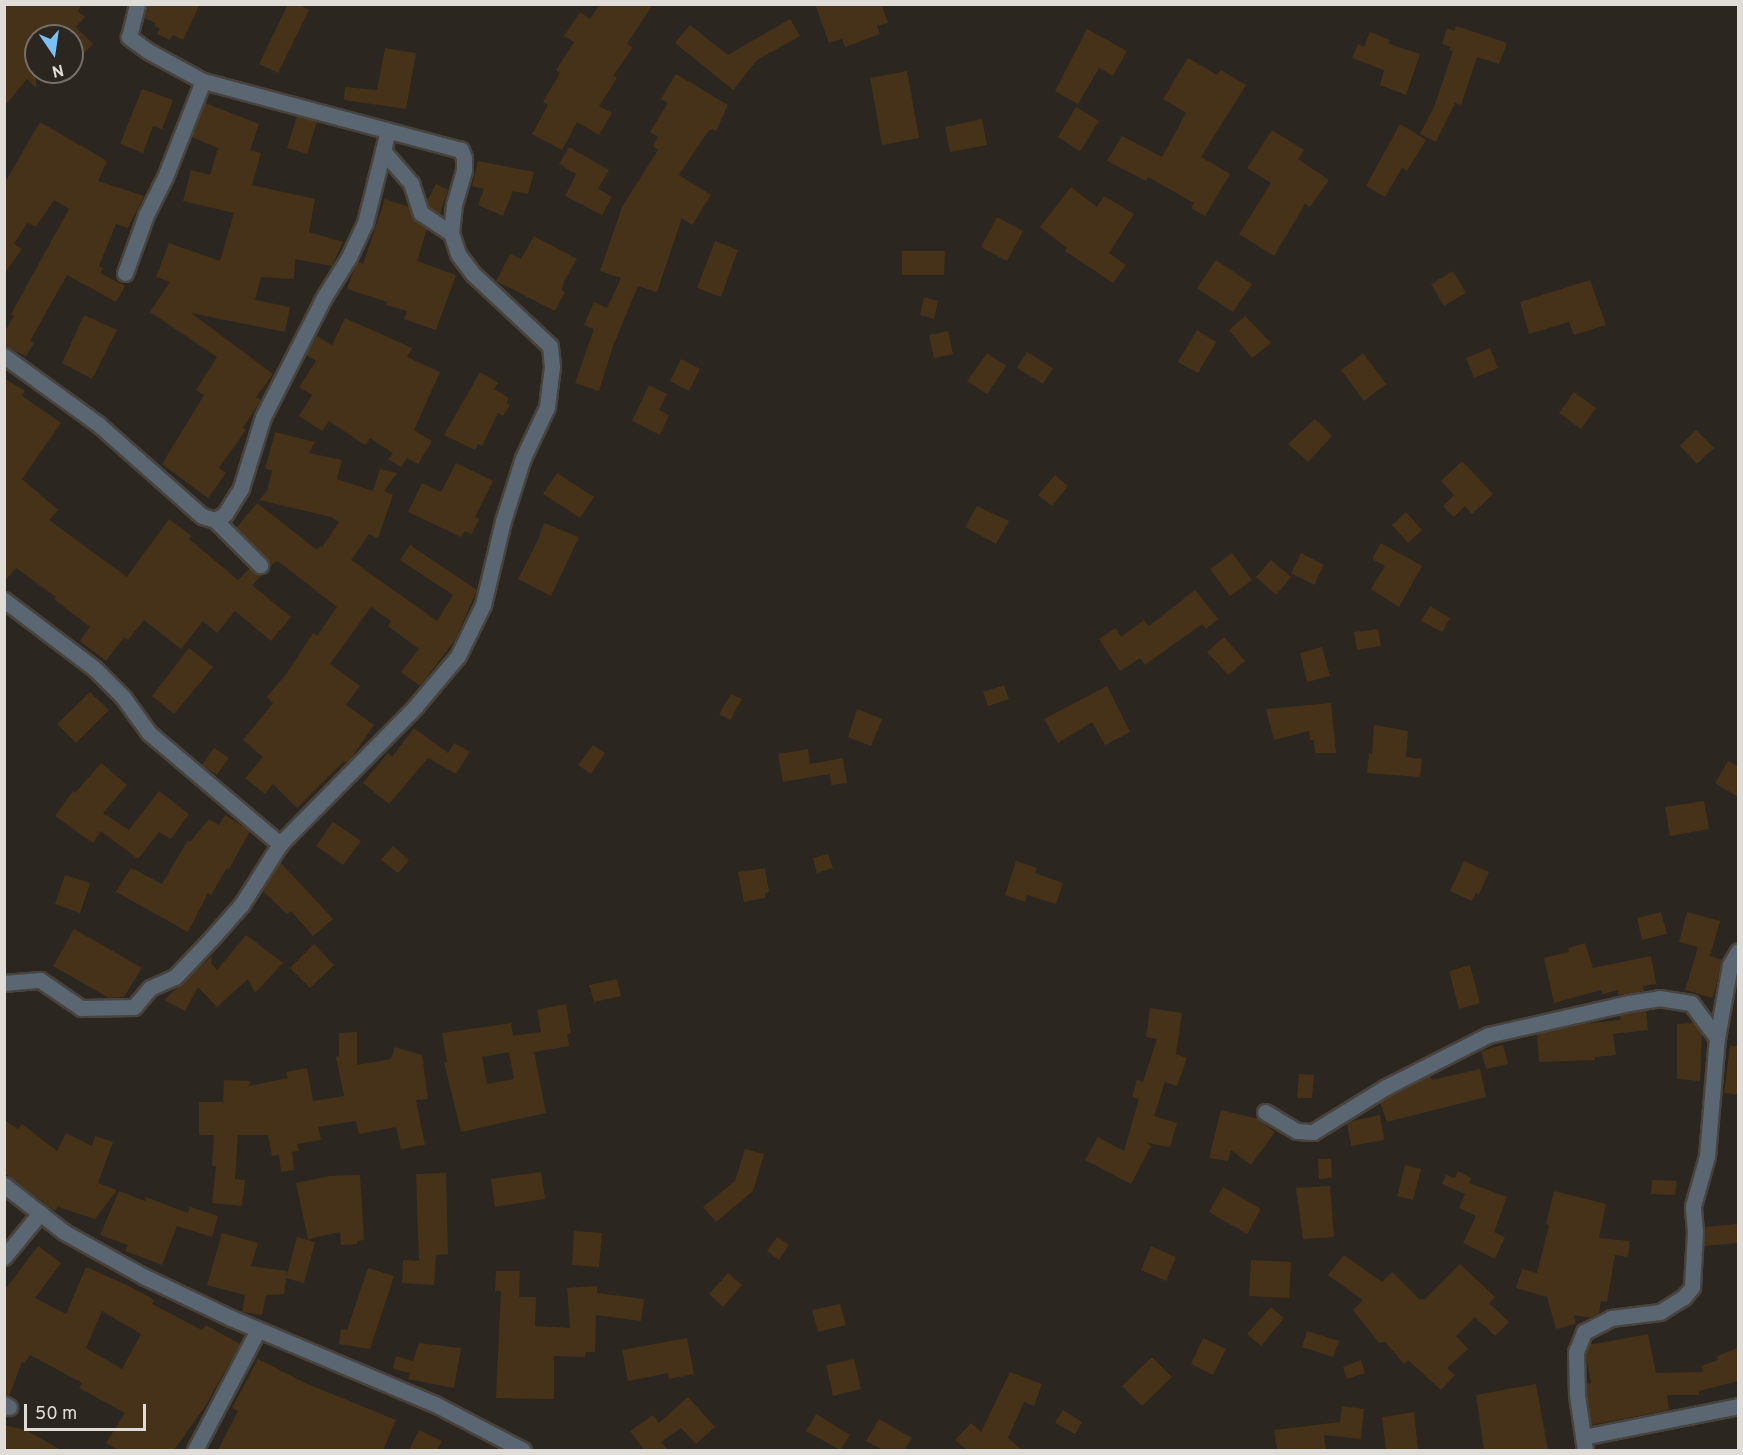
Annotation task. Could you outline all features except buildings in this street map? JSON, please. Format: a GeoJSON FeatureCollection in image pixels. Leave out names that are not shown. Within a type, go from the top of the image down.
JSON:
{"type":"FeatureCollection","features":[{"type":"Feature","properties":{"kind":"street"},"geometry":{"type":"LineString","coordinates":[[4,983],[40,980],[81,1008],[134,1007],[150,988],[175,977],[220,929],[248,896],[280,844],[407,715],[458,656],[483,605],[503,521],[522,458],[546,407],[552,366],[550,346],[473,274],[458,254],[451,233],[454,205],[464,170],[461,150],[203,81],[148,51],[129,37],[137,4]]}},
{"type":"Feature","properties":{"kind":"street"},"geometry":{"type":"LineString","coordinates":[[126,273],[146,215],[165,177],[203,81]]}},
{"type":"Feature","properties":{"kind":"street"},"geometry":{"type":"LineString","coordinates":[[215,520],[225,514],[242,488],[263,417],[323,299],[350,257],[365,223],[388,131]]}},
{"type":"Feature","properties":{"kind":"street"},"geometry":{"type":"LineString","coordinates":[[383,151],[411,183],[421,213],[451,233]]}},
{"type":"Feature","properties":{"kind":"street"},"geometry":{"type":"LineString","coordinates":[[4,356],[98,424],[202,516],[215,520],[260,565]]}},
{"type":"Feature","properties":{"kind":"street"},"geometry":{"type":"LineString","coordinates":[[4,600],[94,668],[123,697],[149,733],[280,844]]}},
{"type":"Feature","properties":{"kind":"street"},"geometry":{"type":"LineString","coordinates":[[1738,951],[1730,965],[1717,1038],[1707,1156],[1694,1206],[1692,1287],[1684,1297],[1660,1312],[1611,1318],[1584,1332],[1576,1352],[1577,1395],[1584,1444],[1702,1411],[1738,1406]]}},
{"type":"Feature","properties":{"kind":"street"},"geometry":{"type":"LineString","coordinates":[[1265,1112],[1297,1131],[1313,1132],[1386,1087],[1488,1035],[1659,998],[1691,1003],[1717,1038]]}},
{"type":"Feature","properties":{"kind":"street"},"geometry":{"type":"LineString","coordinates":[[4,1185],[64,1232],[145,1276],[258,1330],[435,1404],[523,1450]]}},
{"type":"Feature","properties":{"kind":"street"},"geometry":{"type":"LineString","coordinates":[[4,1257],[40,1213]]}},
{"type":"Feature","properties":{"kind":"street"},"geometry":{"type":"LineString","coordinates":[[195,1450],[258,1330]]}}]}
